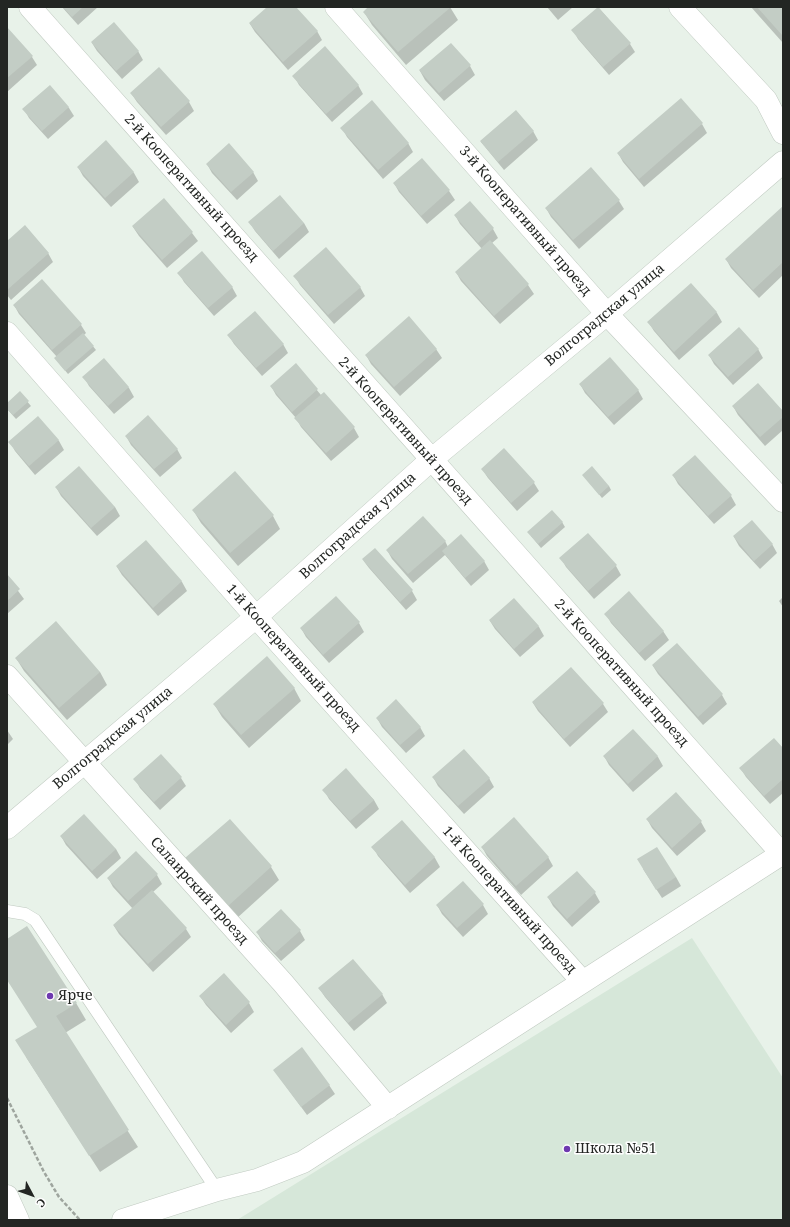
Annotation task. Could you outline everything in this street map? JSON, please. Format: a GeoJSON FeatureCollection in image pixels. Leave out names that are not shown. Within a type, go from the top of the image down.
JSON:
{"type":"FeatureCollection","features":[{"type":"Feature","properties":{"kind":"street","name":"2-й Кооперативный проезд"},"geometry":{"type":"LineString","coordinates":[[30,7],[431,460],[782,853]]}},
{"type":"Feature","properties":{"kind":"street","name":"3-й Кооперативный проезд"},"geometry":{"type":"LineString","coordinates":[[336,7],[607,314],[783,501]]}},
{"type":"Feature","properties":{"kind":"street"},"geometry":{"type":"LineString","coordinates":[[680,7],[766,100],[783,133]]}},
{"type":"Feature","properties":{"kind":"street","name":"Волгоградская улица"},"geometry":{"type":"LineString","coordinates":[[7,828],[256,617],[431,460],[607,314],[783,162]]}},
{"type":"Feature","properties":{"kind":"street","name":"1-й Кооперативный проезд"},"geometry":{"type":"LineString","coordinates":[[7,333],[256,617],[582,981]]}},
{"type":"Feature","properties":{"kind":"street","name":"Салаирский проезд"},"geometry":{"type":"LineString","coordinates":[[7,676],[83,763],[283,983],[388,1108]]}},
{"type":"Feature","properties":{"kind":"street"},"geometry":{"type":"LineString","coordinates":[[124,1220],[217,1190],[257,1180],[303,1162],[782,853]]}},
{"type":"Feature","properties":{"kind":"street"},"geometry":{"type":"LineString","coordinates":[[7,1196],[18,1220]]}},
{"type":"Feature","properties":{"kind":"lane"},"geometry":{"type":"LineString","coordinates":[[7,911],[25,914],[35,920],[217,1190]]}},
{"type":"Feature","properties":{"kind":"path"},"geometry":{"type":"LineString","coordinates":[[7,1098],[48,1179],[59,1197],[80,1220]]}},
{"type":"Feature","properties":{"kind":"shaded area","name":"Школа №51"},"geometry":{"type":"Polygon","coordinates":[[[692,938],[783,1078],[783,1220],[237,1220],[692,938]]]}},
{"type":"Feature","properties":{"kind":"building"},"geometry":{"type":"Polygon","coordinates":[[[63,7],[83,7],[72,17],[63,7]]]}},
{"type":"Feature","properties":{"kind":"building"},"geometry":{"type":"Polygon","coordinates":[[[267,7],[296,7],[318,31],[283,62],[249,23],[267,7]]]}},
{"type":"Feature","properties":{"kind":"building"},"geometry":{"type":"Polygon","coordinates":[[[368,7],[451,7],[398,52],[363,12],[368,7]]]}},
{"type":"Feature","properties":{"kind":"building"},"geometry":{"type":"Polygon","coordinates":[[[598,7],[631,43],[603,67],[571,30],[598,7]]]}},
{"type":"Feature","properties":{"kind":"building"},"geometry":{"type":"Polygon","coordinates":[[[757,7],[783,7],[783,36],[757,7]]]}},
{"type":"Feature","properties":{"kind":"building"},"geometry":{"type":"Polygon","coordinates":[[[114,22],[139,51],[116,71],[91,42],[114,22]]]}},
{"type":"Feature","properties":{"kind":"building"},"geometry":{"type":"Polygon","coordinates":[[[7,27],[33,56],[7,78],[7,27]]]}},
{"type":"Feature","properties":{"kind":"building"},"geometry":{"type":"Polygon","coordinates":[[[451,43],[471,65],[439,93],[419,70],[451,43]]]}},
{"type":"Feature","properties":{"kind":"building"},"geometry":{"type":"Polygon","coordinates":[[[325,46],[359,85],[326,114],[292,76],[325,46]]]}},
{"type":"Feature","properties":{"kind":"building"},"geometry":{"type":"Polygon","coordinates":[[[159,67],[190,101],[161,127],[130,93],[159,67]]]}},
{"type":"Feature","properties":{"kind":"building"},"geometry":{"type":"Polygon","coordinates":[[[50,85],[69,107],[42,131],[22,109],[50,85]]]}},
{"type":"Feature","properties":{"kind":"building"},"geometry":{"type":"Polygon","coordinates":[[[681,98],[703,123],[639,179],[617,153],[681,98]]]}},
{"type":"Feature","properties":{"kind":"building"},"geometry":{"type":"Polygon","coordinates":[[[372,100],[409,143],[378,170],[340,128],[372,100]]]}},
{"type":"Feature","properties":{"kind":"building"},"geometry":{"type":"Polygon","coordinates":[[[516,110],[534,131],[498,162],[480,141],[516,110]]]}},
{"type":"Feature","properties":{"kind":"building"},"geometry":{"type":"Polygon","coordinates":[[[106,140],[134,172],[105,198],[77,167],[106,140]]]}},
{"type":"Feature","properties":{"kind":"building"},"geometry":{"type":"Polygon","coordinates":[[[229,143],[254,172],[231,192],[206,164],[229,143]]]}},
{"type":"Feature","properties":{"kind":"building"},"geometry":{"type":"Polygon","coordinates":[[[422,158],[450,190],[421,216],[393,183],[422,158]]]}},
{"type":"Feature","properties":{"kind":"building"},"geometry":{"type":"Polygon","coordinates":[[[591,167],[620,200],[573,240],[545,208],[591,167]]]}},
{"type":"Feature","properties":{"kind":"building"},"geometry":{"type":"Polygon","coordinates":[[[280,195],[304,223],[273,251],[248,222],[280,195]]]}},
{"type":"Feature","properties":{"kind":"building"},"geometry":{"type":"Polygon","coordinates":[[[164,198],[193,232],[162,260],[132,226],[164,198]]]}},
{"type":"Feature","properties":{"kind":"building"},"geometry":{"type":"Polygon","coordinates":[[[470,201],[494,228],[478,243],[454,215],[470,201]]]}},
{"type":"Feature","properties":{"kind":"building"},"geometry":{"type":"Polygon","coordinates":[[[783,206],[783,262],[753,290],[725,259],[783,206]]]}},
{"type":"Feature","properties":{"kind":"building"},"geometry":{"type":"Polygon","coordinates":[[[25,225],[49,253],[7,290],[7,241],[25,225]]]}},
{"type":"Feature","properties":{"kind":"building"},"geometry":{"type":"Polygon","coordinates":[[[490,240],[529,284],[494,316],[455,272],[490,240]]]}},
{"type":"Feature","properties":{"kind":"building"},"geometry":{"type":"Polygon","coordinates":[[[326,247],[361,287],[328,315],[293,276],[326,247]]]}},
{"type":"Feature","properties":{"kind":"building"},"geometry":{"type":"Polygon","coordinates":[[[202,251],[233,287],[208,308],[177,273],[202,251]]]}},
{"type":"Feature","properties":{"kind":"building"},"geometry":{"type":"Polygon","coordinates":[[[42,279],[82,324],[52,350],[13,305],[42,279]]]}},
{"type":"Feature","properties":{"kind":"building"},"geometry":{"type":"Polygon","coordinates":[[[691,283],[717,312],[674,352],[647,322],[691,283]]]}},
{"type":"Feature","properties":{"kind":"building"},"geometry":{"type":"Polygon","coordinates":[[[255,311],[284,344],[256,368],[227,335],[255,311]]]}},
{"type":"Feature","properties":{"kind":"building"},"geometry":{"type":"Polygon","coordinates":[[[409,316],[437,349],[394,387],[365,355],[409,316]]]}},
{"type":"Feature","properties":{"kind":"building"},"geometry":{"type":"Polygon","coordinates":[[[739,327],[759,349],[728,377],[708,355],[739,327]]]}},
{"type":"Feature","properties":{"kind":"building"},"geometry":{"type":"Polygon","coordinates":[[[83,333],[94,346],[65,371],[54,358],[83,333]]]}},
{"type":"Feature","properties":{"kind":"building"},"geometry":{"type":"Polygon","coordinates":[[[610,357],[639,390],[608,417],[579,384],[610,357]]]}},
{"type":"Feature","properties":{"kind":"building"},"geometry":{"type":"Polygon","coordinates":[[[104,358],[129,387],[108,406],[82,377],[104,358]]]}},
{"type":"Feature","properties":{"kind":"building"},"geometry":{"type":"Polygon","coordinates":[[[296,363],[318,389],[292,412],[270,386],[296,363]]]}},
{"type":"Feature","properties":{"kind":"building"},"geometry":{"type":"Polygon","coordinates":[[[758,383],[783,411],[783,417],[760,437],[732,406],[758,383]]]}},
{"type":"Feature","properties":{"kind":"building"},"geometry":{"type":"Polygon","coordinates":[[[20,391],[29,401],[13,415],[7,409],[7,403],[20,391]]]}},
{"type":"Feature","properties":{"kind":"building"},"geometry":{"type":"Polygon","coordinates":[[[324,392],[355,427],[326,453],[294,418],[324,392]]]}},
{"type":"Feature","properties":{"kind":"building"},"geometry":{"type":"Polygon","coordinates":[[[148,415],[178,449],[154,469],[125,436],[148,415]]]}},
{"type":"Feature","properties":{"kind":"building"},"geometry":{"type":"Polygon","coordinates":[[[38,416],[59,440],[29,466],[8,442],[38,416]]]}},
{"type":"Feature","properties":{"kind":"building"},"geometry":{"type":"Polygon","coordinates":[[[504,448],[535,482],[511,503],[481,469],[504,448]]]}},
{"type":"Feature","properties":{"kind":"building"},"geometry":{"type":"Polygon","coordinates":[[[695,455],[732,495],[708,516],[672,475],[695,455]]]}},
{"type":"Feature","properties":{"kind":"building"},"geometry":{"type":"Polygon","coordinates":[[[79,466],[115,507],[91,528],[55,487],[79,466]]]}},
{"type":"Feature","properties":{"kind":"building"},"geometry":{"type":"Polygon","coordinates":[[[592,466],[609,486],[599,495],[582,475],[592,466]]]}},
{"type":"Feature","properties":{"kind":"building"},"geometry":{"type":"Polygon","coordinates":[[[235,471],[274,515],[230,553],[192,510],[235,471]]]}},
{"type":"Feature","properties":{"kind":"building"},"geometry":{"type":"Polygon","coordinates":[[[552,510],[563,522],[538,544],[527,532],[552,510]]]}},
{"type":"Feature","properties":{"kind":"building"},"geometry":{"type":"Polygon","coordinates":[[[423,516],[446,541],[408,574],[386,550],[423,516]]]}},
{"type":"Feature","properties":{"kind":"building"},"geometry":{"type":"Polygon","coordinates":[[[752,520],[773,544],[754,561],[733,536],[752,520]]]}},
{"type":"Feature","properties":{"kind":"building"},"geometry":{"type":"Polygon","coordinates":[[[588,533],[617,565],[588,591],[559,558],[588,533]]]}},
{"type":"Feature","properties":{"kind":"building"},"geometry":{"type":"Polygon","coordinates":[[[461,534],[485,561],[465,578],[442,551],[461,534]]]}},
{"type":"Feature","properties":{"kind":"building"},"geometry":{"type":"Polygon","coordinates":[[[146,540],[182,581],[153,608],[116,566],[146,540]]]}},
{"type":"Feature","properties":{"kind":"building"},"geometry":{"type":"Polygon","coordinates":[[[375,548],[413,590],[400,602],[362,559],[375,548]]]}},
{"type":"Feature","properties":{"kind":"building"},"geometry":{"type":"Polygon","coordinates":[[[7,574],[20,589],[7,601],[7,574]]]}},
{"type":"Feature","properties":{"kind":"building"},"geometry":{"type":"Polygon","coordinates":[[[629,591],[664,631],[639,653],[604,614],[629,591]]]}},
{"type":"Feature","properties":{"kind":"building"},"geometry":{"type":"Polygon","coordinates":[[[336,596],[360,622],[323,655],[300,628],[336,596]]]}},
{"type":"Feature","properties":{"kind":"building"},"geometry":{"type":"Polygon","coordinates":[[[514,598],[539,626],[514,649],[489,620],[514,598]]]}},
{"type":"Feature","properties":{"kind":"building"},"geometry":{"type":"Polygon","coordinates":[[[56,621],[100,672],[59,708],[15,658],[56,621]]]}},
{"type":"Feature","properties":{"kind":"building"},"geometry":{"type":"Polygon","coordinates":[[[677,643],[723,694],[698,717],[652,665],[677,643]]]}},
{"type":"Feature","properties":{"kind":"building"},"geometry":{"type":"Polygon","coordinates":[[[267,656],[295,688],[241,735],[213,704],[267,656]]]}},
{"type":"Feature","properties":{"kind":"building"},"geometry":{"type":"Polygon","coordinates":[[[571,667],[604,703],[564,739],[532,702],[571,667]]]}},
{"type":"Feature","properties":{"kind":"building"},"geometry":{"type":"Polygon","coordinates":[[[396,699],[421,727],[400,745],[376,718],[396,699]]]}},
{"type":"Feature","properties":{"kind":"building"},"geometry":{"type":"Polygon","coordinates":[[[633,729],[658,756],[628,784],[603,756],[633,729]]]}},
{"type":"Feature","properties":{"kind":"building"},"geometry":{"type":"Polygon","coordinates":[[[774,738],[783,748],[783,779],[764,796],[739,768],[774,738]]]}},
{"type":"Feature","properties":{"kind":"building"},"geometry":{"type":"Polygon","coordinates":[[[464,749],[490,778],[458,806],[432,777],[464,749]]]}},
{"type":"Feature","properties":{"kind":"building"},"geometry":{"type":"Polygon","coordinates":[[[161,754],[182,777],[154,802],[133,779],[161,754]]]}},
{"type":"Feature","properties":{"kind":"building"},"geometry":{"type":"Polygon","coordinates":[[[346,768],[374,800],[350,821],[322,790],[346,768]]]}},
{"type":"Feature","properties":{"kind":"building"},"geometry":{"type":"Polygon","coordinates":[[[676,792],[702,821],[672,848],[646,819],[676,792]]]}},
{"type":"Feature","properties":{"kind":"building"},"geometry":{"type":"Polygon","coordinates":[[[84,814],[116,849],[92,871],[60,836],[84,814]]]}},
{"type":"Feature","properties":{"kind":"building"},"geometry":{"type":"Polygon","coordinates":[[[514,817],[549,857],[516,886],[481,847],[514,817]]]}},
{"type":"Feature","properties":{"kind":"building"},"geometry":{"type":"Polygon","coordinates":[[[230,819],[272,866],[228,906],[185,858],[230,819]]]}},
{"type":"Feature","properties":{"kind":"building"},"geometry":{"type":"Polygon","coordinates":[[[402,820],[435,857],[405,885],[371,847],[402,820]]]}},
{"type":"Feature","properties":{"kind":"building"},"geometry":{"type":"Polygon","coordinates":[[[657,847],[676,877],[656,890],[637,859],[657,847]]]}},
{"type":"Feature","properties":{"kind":"building"},"geometry":{"type":"Polygon","coordinates":[[[136,851],[158,874],[128,901],[107,878],[136,851]]]}},
{"type":"Feature","properties":{"kind":"building"},"geometry":{"type":"Polygon","coordinates":[[[577,871],[596,892],[567,919],[547,897],[577,871]]]}},
{"type":"Feature","properties":{"kind":"building"},"geometry":{"type":"Polygon","coordinates":[[[463,881],[484,904],[457,928],[436,905],[463,881]]]}},
{"type":"Feature","properties":{"kind":"building"},"geometry":{"type":"Polygon","coordinates":[[[152,890],[187,928],[148,964],[113,925],[152,890]]]}},
{"type":"Feature","properties":{"kind":"building"},"geometry":{"type":"Polygon","coordinates":[[[281,909],[301,930],[275,953],[256,932],[281,909]]]}},
{"type":"Feature","properties":{"kind":"building"},"geometry":{"type":"Polygon","coordinates":[[[27,926],[77,1003],[56,1016],[129,1130],[89,1156],[15,1040],[37,1027],[7,980],[7,939],[27,926]]]}},
{"type":"Feature","properties":{"kind":"building"},"geometry":{"type":"Polygon","coordinates":[[[353,959],[383,994],[348,1023],[318,988],[353,959]]]}},
{"type":"Feature","properties":{"kind":"building"},"geometry":{"type":"Polygon","coordinates":[[[224,973],[250,1002],[226,1025],[199,996],[224,973]]]}},
{"type":"Feature","properties":{"kind":"building"},"geometry":{"type":"Polygon","coordinates":[[[302,1047],[330,1085],[301,1107],[273,1070],[302,1047]]]}},
{"type":"Feature","properties":{"kind":"place","name":"Ярче"},"geometry":{"type":"Point","coordinates":[50,996]}},
{"type":"Feature","properties":{"kind":"place","name":"Школа №51"},"geometry":{"type":"Point","coordinates":[567,1149]}}]}
